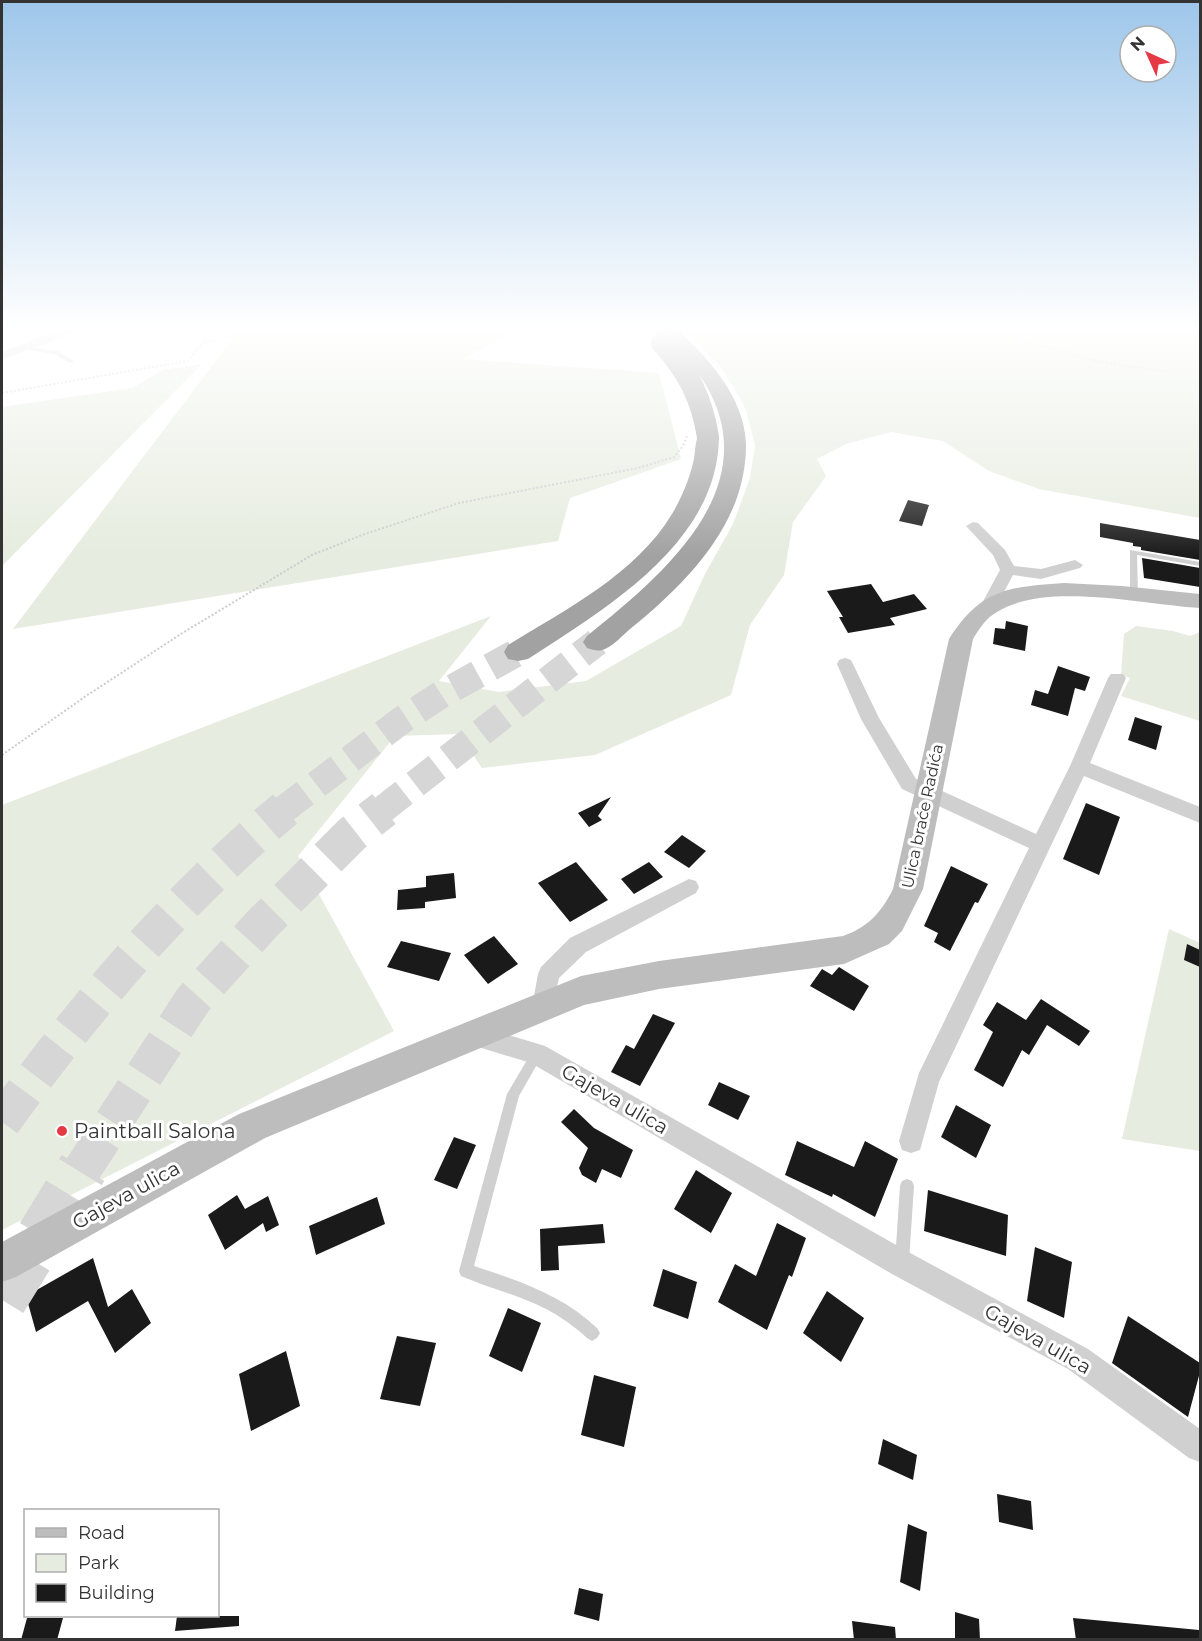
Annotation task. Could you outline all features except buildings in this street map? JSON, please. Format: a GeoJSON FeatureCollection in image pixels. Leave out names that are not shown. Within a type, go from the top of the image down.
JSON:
{"type":"FeatureCollection","features":[{"type":"Feature","properties":{"kind":"highway"},"geometry":{"type":"LineString","coordinates":[[518,652],[595,603],[633,575],[662,544],[692,500],[708,456],[708,437],[702,404]]}},
{"type":"Feature","properties":{"kind":"highway"},"geometry":{"type":"LineString","coordinates":[[597,642],[643,604],[672,576],[707,533],[726,499],[736,461],[735,435],[727,404]]}},
{"type":"Feature","properties":{"kind":"main road","name":"Ulica braće Radića"},"geometry":{"type":"LineString","coordinates":[[473,1035],[581,991],[659,975],[844,950],[868,942],[893,923],[908,889],[961,639],[973,619],[989,605],[1016,594],[1046,589],[1200,601]]}},
{"type":"Feature","properties":{"kind":"main road","name":"Gajeva ulica"},"geometry":{"type":"LineString","coordinates":[[2,1263],[252,1126],[473,1035]]}},
{"type":"Feature","properties":{"kind":"street"},"geometry":{"type":"LineString","coordinates":[[973,526],[1000,553],[1008,570]]}},
{"type":"Feature","properties":{"kind":"street"},"geometry":{"type":"LineString","coordinates":[[1008,570],[1041,574],[1075,565]]}},
{"type":"Feature","properties":{"kind":"street"},"geometry":{"type":"LineString","coordinates":[[989,605],[1008,570]]}},
{"type":"Feature","properties":{"kind":"street"},"geometry":{"type":"LineString","coordinates":[[845,664],[870,719],[894,763],[909,784],[1041,845]]}},
{"type":"Feature","properties":{"kind":"street"},"geometry":{"type":"LineString","coordinates":[[910,1141],[927,1081],[1079,766],[1117,678]]}},
{"type":"Feature","properties":{"kind":"street"},"geometry":{"type":"LineString","coordinates":[[1079,766],[1200,815]]}},
{"type":"Feature","properties":{"kind":"street"},"geometry":{"type":"LineString","coordinates":[[543,1006],[549,974],[578,945],[689,887]]}},
{"type":"Feature","properties":{"kind":"street","name":"Gajeva ulica"},"geometry":{"type":"LineString","coordinates":[[473,1035],[537,1054],[902,1264],[1078,1359],[1200,1447]]}},
{"type":"Feature","properties":{"kind":"lane"},"geometry":{"type":"LineString","coordinates":[[1134,595],[1134,552],[1200,564]]}},
{"type":"Feature","properties":{"kind":"lane"},"geometry":{"type":"LineString","coordinates":[[537,1054],[513,1094],[466,1271],[547,1298],[577,1317],[592,1333]]}},
{"type":"Feature","properties":{"kind":"lane"},"geometry":{"type":"LineString","coordinates":[[902,1264],[907,1186]]}},
{"type":"Feature","properties":{"kind":"path"},"geometry":{"type":"LineString","coordinates":[[2,756],[184,632],[312,555],[362,535],[459,502],[638,468],[674,457]]}},
{"type":"Feature","properties":{"kind":"green space"},"geometry":{"type":"Polygon","coordinates":[[[25,404],[163,404],[2,566],[2,407],[25,404]]]}},
{"type":"Feature","properties":{"kind":"green space"},"geometry":{"type":"Polygon","coordinates":[[[184,404],[667,404],[681,459],[570,498],[558,541],[13,629],[184,404]]]}},
{"type":"Feature","properties":{"kind":"green space"},"geometry":{"type":"Polygon","coordinates":[[[742,404],[1200,404],[1200,518],[1039,489],[989,471],[943,441],[891,432],[846,444],[817,459],[826,476],[793,522],[784,575],[750,625],[731,695],[595,755],[482,768],[459,734],[395,736],[298,856],[394,1031],[2,1230],[2,805],[491,616],[439,681],[499,692],[586,681],[681,626],[705,574],[733,524],[750,478],[755,445],[742,404]]]}},
{"type":"Feature","properties":{"kind":"green space"},"geometry":{"type":"Polygon","coordinates":[[[1136,626],[1173,631],[1190,636],[1200,632],[1200,721],[1121,696],[1130,678],[1121,675],[1124,634],[1136,626]]]}},
{"type":"Feature","properties":{"kind":"green space"},"geometry":{"type":"Polygon","coordinates":[[[1169,929],[1200,943],[1200,1151],[1122,1139],[1169,929]]]}},
{"type":"Feature","properties":{"kind":"tunnel"},"geometry":{"type":"LineString","coordinates":[[382,810],[597,642]]}},
{"type":"Feature","properties":{"kind":"tunnel"},"geometry":{"type":"LineString","coordinates":[[283,810],[402,720],[442,694],[518,652]]}},
{"type":"Feature","properties":{"kind":"tunnel"},"geometry":{"type":"LineString","coordinates":[[2,1122],[66,1037],[134,956],[206,880],[285,809]]}},
{"type":"Feature","properties":{"kind":"tunnel"},"geometry":{"type":"LineString","coordinates":[[82,1170],[193,1000],[263,923],[352,834],[384,809]]}},
{"type":"Feature","properties":{"kind":"tunnel"},"geometry":{"type":"LineString","coordinates":[[2,1300],[83,1168]]}},
{"type":"Feature","properties":{"kind":"place","name":"Paintball Salona"},"geometry":{"type":"Point","coordinates":[62,1131]}}]}
